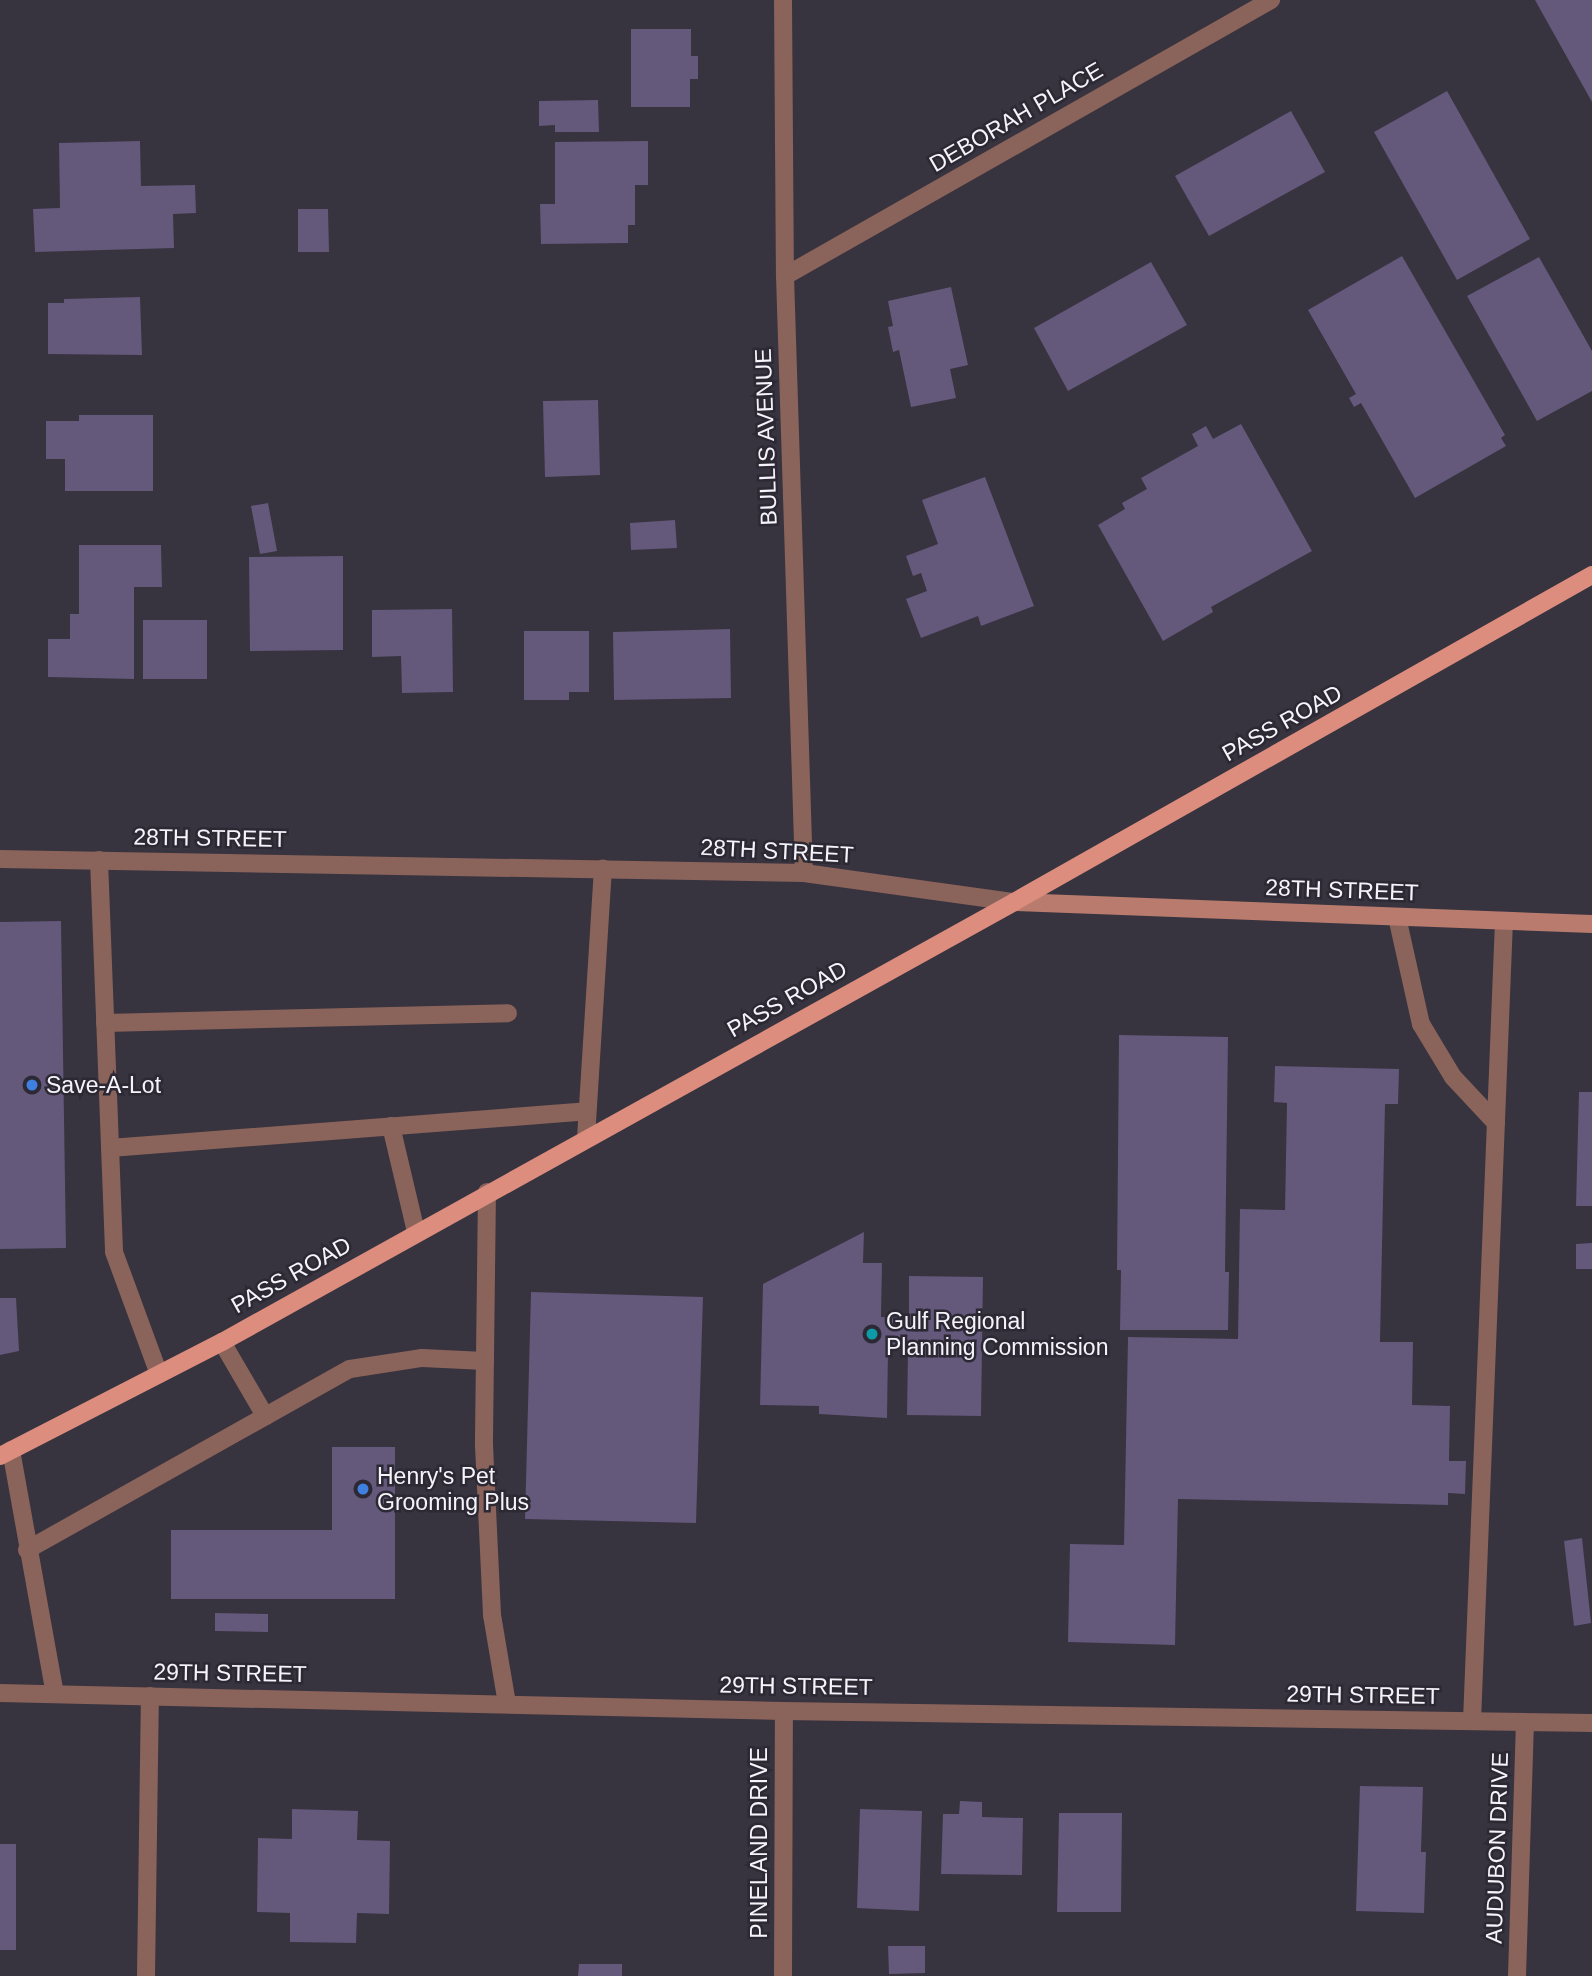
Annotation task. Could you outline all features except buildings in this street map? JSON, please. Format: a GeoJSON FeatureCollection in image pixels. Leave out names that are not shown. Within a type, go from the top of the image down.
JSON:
{"type":"FeatureCollection","features":[{"type":"Feature","properties":{"kind":"main road","name":"PASS ROAD"},"geometry":{"type":"LineString","coordinates":[[5,1453],[222,1342],[487,1192],[1014,902],[1592,575]]}},
{"type":"Feature","properties":{"kind":"main road","name":"28TH STREET"},"geometry":{"type":"LineString","coordinates":[[1014,902],[1592,924]]}},
{"type":"Feature","properties":{"kind":"street","name":"BULLIS AVENUE"},"geometry":{"type":"LineString","coordinates":[[783,0],[785,276],[804,873]]}},
{"type":"Feature","properties":{"kind":"street","name":"DEBORAH PLACE"},"geometry":{"type":"LineString","coordinates":[[785,276],[1271,0]]}},
{"type":"Feature","properties":{"kind":"street","name":"28TH STREET"},"geometry":{"type":"LineString","coordinates":[[0,859],[804,873],[1014,902]]}},
{"type":"Feature","properties":{"kind":"street"},"geometry":{"type":"LineString","coordinates":[[99,860],[114,1252],[159,1374]]}},
{"type":"Feature","properties":{"kind":"street"},"geometry":{"type":"LineString","coordinates":[[586,1138],[603,869]]}},
{"type":"Feature","properties":{"kind":"street"},"geometry":{"type":"LineString","coordinates":[[1397,917],[1421,1024],[1453,1077],[1496,1123]]}},
{"type":"Feature","properties":{"kind":"street"},"geometry":{"type":"LineString","coordinates":[[1472,1721],[1504,921]]}},
{"type":"Feature","properties":{"kind":"street"},"geometry":{"type":"LineString","coordinates":[[105,1023],[508,1013]]}},
{"type":"Feature","properties":{"kind":"street"},"geometry":{"type":"LineString","coordinates":[[110,1148],[587,1111]]}},
{"type":"Feature","properties":{"kind":"street"},"geometry":{"type":"LineString","coordinates":[[391,1126],[416,1232]]}},
{"type":"Feature","properties":{"kind":"street"},"geometry":{"type":"LineString","coordinates":[[487,1192],[484,1445],[492,1615],[507,1704]]}},
{"type":"Feature","properties":{"kind":"street"},"geometry":{"type":"LineString","coordinates":[[222,1342],[265,1416]]}},
{"type":"Feature","properties":{"kind":"street"},"geometry":{"type":"LineString","coordinates":[[27,1550],[350,1369],[422,1358],[485,1361]]}},
{"type":"Feature","properties":{"kind":"street"},"geometry":{"type":"LineString","coordinates":[[5,1453],[55,1694]]}},
{"type":"Feature","properties":{"kind":"street","name":"29TH STREET"},"geometry":{"type":"LineString","coordinates":[[0,1693],[784,1711],[1592,1723]]}},
{"type":"Feature","properties":{"kind":"street"},"geometry":{"type":"LineString","coordinates":[[146,1976],[150,1696]]}},
{"type":"Feature","properties":{"kind":"street","name":"PINELAND DRIVE"},"geometry":{"type":"LineString","coordinates":[[783,1976],[784,1711]]}},
{"type":"Feature","properties":{"kind":"street","name":"AUDUBON DRIVE"},"geometry":{"type":"LineString","coordinates":[[1517,1976],[1525,1722]]}},
{"type":"Feature","properties":{"kind":"place","name":"Save-A-Lot"},"geometry":{"type":"Point","coordinates":[32,1085]}},
{"type":"Feature","properties":{"kind":"place","name":"Gulf Regional Planning Commission"},"geometry":{"type":"Point","coordinates":[872,1334]}},
{"type":"Feature","properties":{"kind":"place","name":"Henry's Pet Grooming Plus"},"geometry":{"type":"Point","coordinates":[363,1489]}}]}
